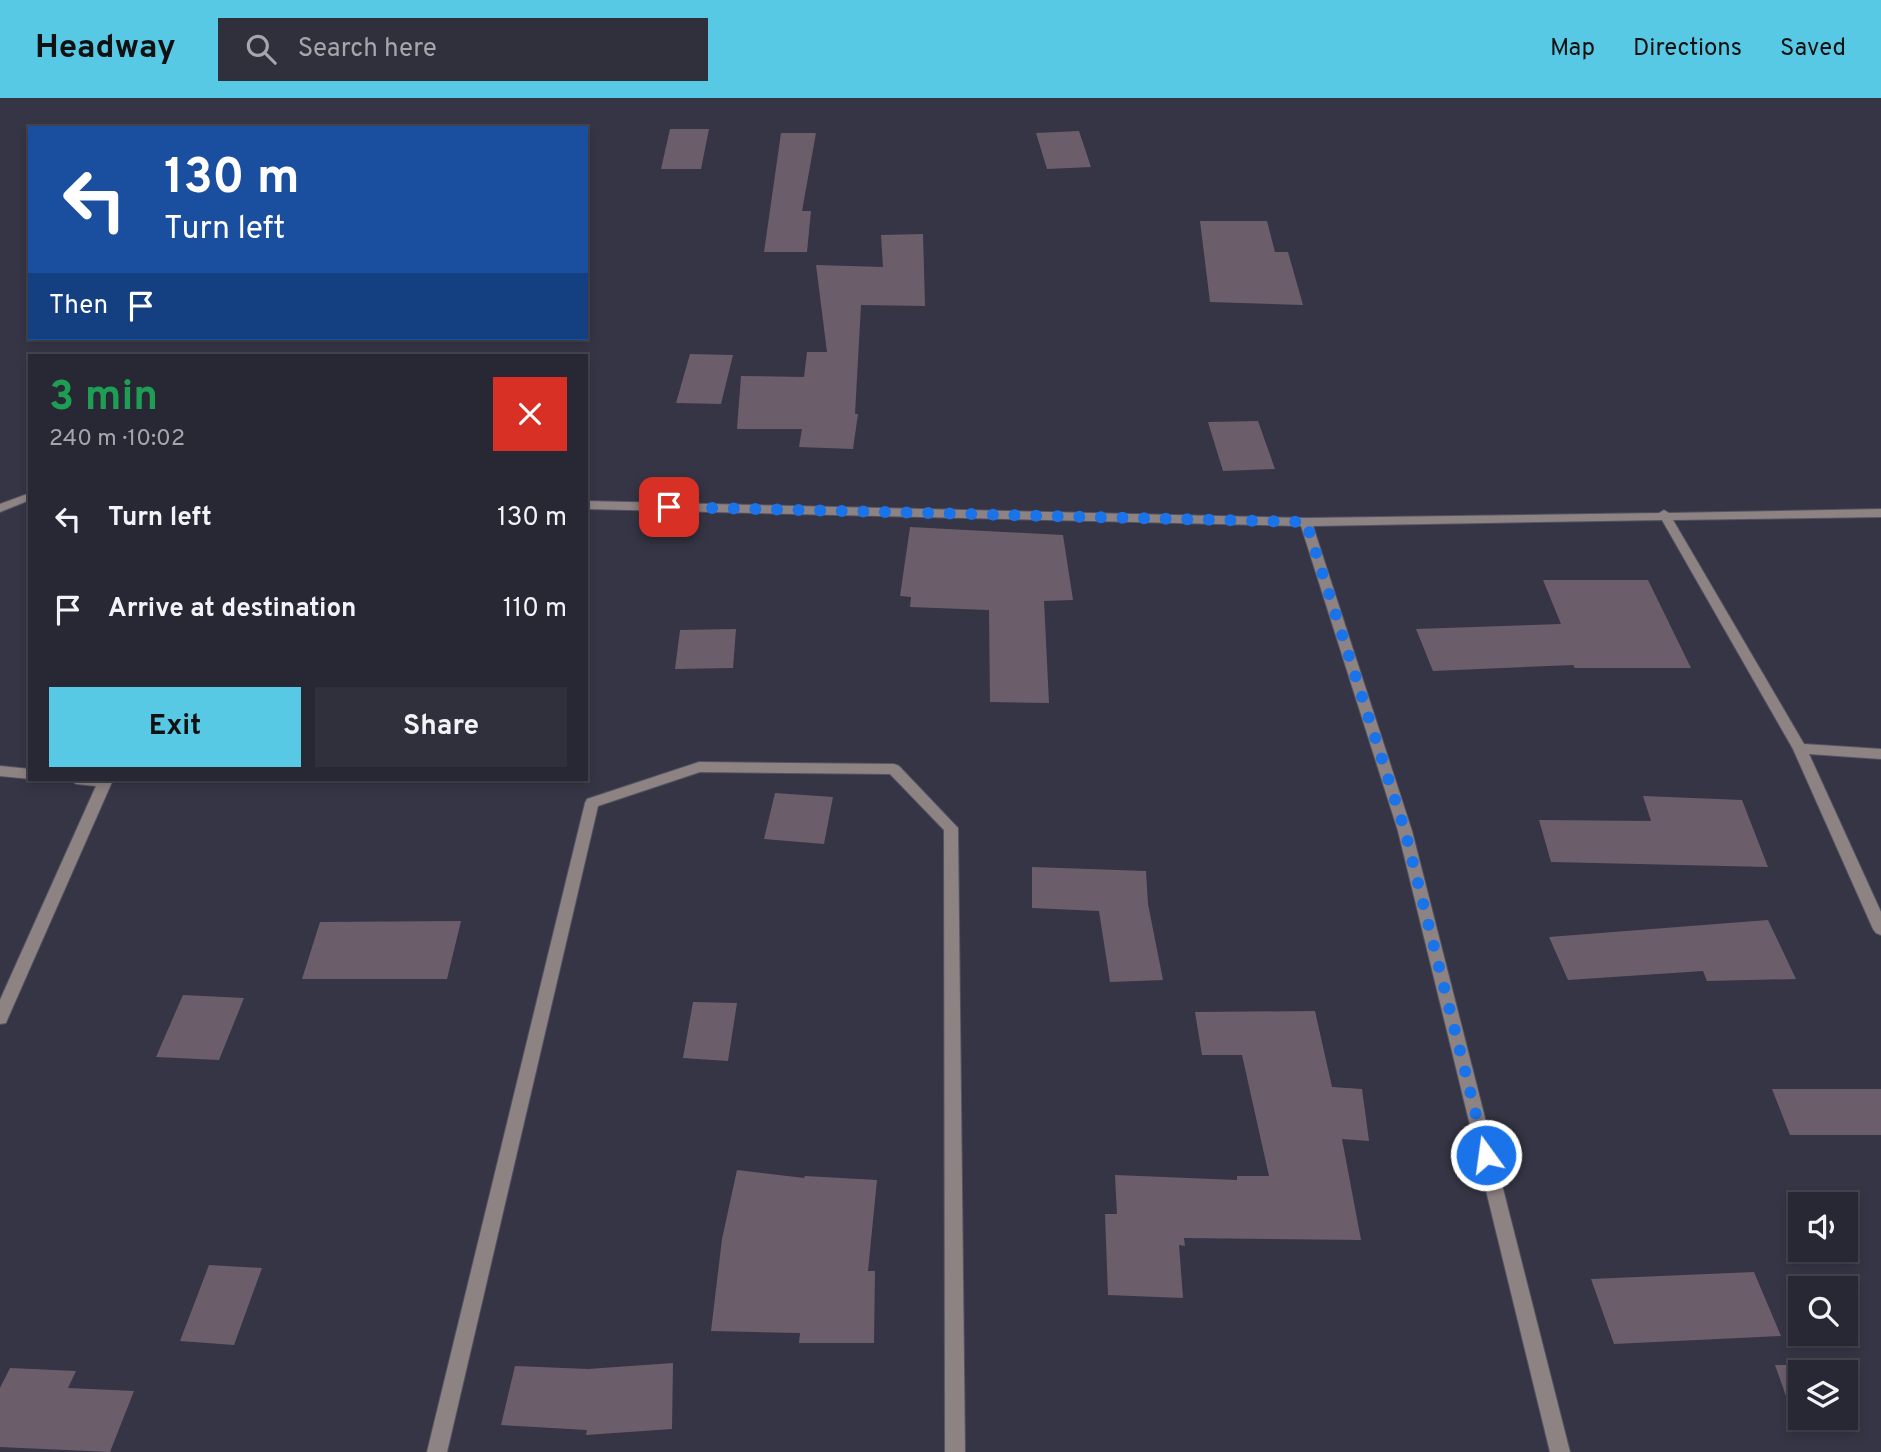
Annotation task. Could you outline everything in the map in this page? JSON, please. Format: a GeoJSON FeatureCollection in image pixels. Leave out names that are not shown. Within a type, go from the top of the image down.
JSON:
{"type":"FeatureCollection","features":[{"type":"Feature","properties":{"kind":"street"},"geometry":{"type":"LineString","coordinates":[[0,508],[28,497]]}},
{"type":"Feature","properties":{"kind":"street"},"geometry":{"type":"LineString","coordinates":[[588,505],[1306,522],[1664,514],[1881,513]]}},
{"type":"Feature","properties":{"kind":"street"},"geometry":{"type":"LineString","coordinates":[[1664,514],[1800,749],[1881,929]]}},
{"type":"Feature","properties":{"kind":"street"},"geometry":{"type":"LineString","coordinates":[[1306,522],[1405,831],[1560,1452]]}},
{"type":"Feature","properties":{"kind":"street"},"geometry":{"type":"LineString","coordinates":[[1800,749],[1881,754]]}},
{"type":"Feature","properties":{"kind":"street"},"geometry":{"type":"LineString","coordinates":[[437,1452],[592,803],[699,767],[894,769],[951,828],[955,1452]]}},
{"type":"Feature","properties":{"kind":"street"},"geometry":{"type":"LineString","coordinates":[[0,771],[28,774]]}},
{"type":"Feature","properties":{"kind":"street"},"geometry":{"type":"LineString","coordinates":[[0,1017],[105,782],[95,781]]}},
{"type":"Feature","properties":{"kind":"building"},"geometry":{"type":"Polygon","coordinates":[[[670,129],[709,129],[701,169],[661,169],[670,129]]]}},
{"type":"Feature","properties":{"kind":"building"},"geometry":{"type":"Polygon","coordinates":[[[1079,131],[1091,167],[1047,169],[1036,133],[1079,131]]]}},
{"type":"Feature","properties":{"kind":"building"},"geometry":{"type":"Polygon","coordinates":[[[781,133],[816,133],[802,211],[811,211],[807,252],[764,252],[781,133]]]}},
{"type":"Feature","properties":{"kind":"building"},"geometry":{"type":"Polygon","coordinates":[[[1200,221],[1267,221],[1275,252],[1288,252],[1303,305],[1210,302],[1200,221]]]}},
{"type":"Feature","properties":{"kind":"building"},"geometry":{"type":"Polygon","coordinates":[[[923,234],[925,306],[861,305],[855,414],[858,414],[853,449],[799,447],[802,429],[737,429],[741,376],[804,377],[807,352],[827,352],[816,265],[883,267],[881,235],[923,234]]]}},
{"type":"Feature","properties":{"kind":"building"},"geometry":{"type":"Polygon","coordinates":[[[690,354],[733,355],[721,404],[676,403],[690,354]]]}},
{"type":"Feature","properties":{"kind":"building"},"geometry":{"type":"Polygon","coordinates":[[[1258,421],[1275,469],[1223,471],[1208,422],[1258,421]]]}},
{"type":"Feature","properties":{"kind":"building"},"geometry":{"type":"Polygon","coordinates":[[[910,527],[1063,535],[1073,600],[1044,601],[1049,703],[990,702],[989,610],[910,607],[911,597],[900,596],[910,527]]]}},
{"type":"Feature","properties":{"kind":"building"},"geometry":{"type":"Polygon","coordinates":[[[1543,580],[1648,580],[1691,668],[1575,668],[1573,665],[1433,671],[1416,629],[1561,624],[1543,580]]]}},
{"type":"Feature","properties":{"kind":"building"},"geometry":{"type":"Polygon","coordinates":[[[736,629],[733,668],[675,669],[680,630],[736,629]]]}},
{"type":"Feature","properties":{"kind":"building"},"geometry":{"type":"Polygon","coordinates":[[[775,793],[833,797],[824,844],[764,839],[775,793]]]}},
{"type":"Feature","properties":{"kind":"building"},"geometry":{"type":"Polygon","coordinates":[[[1643,796],[1742,800],[1768,867],[1551,862],[1539,820],[1651,821],[1643,796]]]}},
{"type":"Feature","properties":{"kind":"building"},"geometry":{"type":"Polygon","coordinates":[[[1032,867],[1146,871],[1148,904],[1163,980],[1110,982],[1099,911],[1032,908],[1032,867]]]}},
{"type":"Feature","properties":{"kind":"building"},"geometry":{"type":"Polygon","coordinates":[[[1768,920],[1796,979],[1707,981],[1703,971],[1568,980],[1549,937],[1768,920]]]}},
{"type":"Feature","properties":{"kind":"building"},"geometry":{"type":"Polygon","coordinates":[[[461,921],[447,979],[302,979],[320,922],[461,921]]]}},
{"type":"Feature","properties":{"kind":"building"},"geometry":{"type":"Polygon","coordinates":[[[183,995],[244,998],[219,1060],[156,1057],[183,995]]]}},
{"type":"Feature","properties":{"kind":"building"},"geometry":{"type":"Polygon","coordinates":[[[693,1002],[737,1003],[728,1061],[683,1058],[693,1002]]]}},
{"type":"Feature","properties":{"kind":"building"},"geometry":{"type":"Polygon","coordinates":[[[1315,1011],[1332,1087],[1362,1089],[1369,1141],[1342,1139],[1361,1240],[1184,1238],[1185,1246],[1179,1245],[1183,1298],[1108,1295],[1105,1214],[1117,1214],[1115,1175],[1237,1180],[1237,1176],[1269,1176],[1242,1055],[1202,1055],[1195,1012],[1315,1011]]]}},
{"type":"Feature","properties":{"kind":"building"},"geometry":{"type":"Polygon","coordinates":[[[1772,1089],[1881,1089],[1881,1135],[1790,1135],[1772,1089]]]}},
{"type":"Feature","properties":{"kind":"building"},"geometry":{"type":"Polygon","coordinates":[[[737,1170],[804,1178],[877,1180],[868,1271],[875,1271],[874,1343],[799,1343],[800,1333],[711,1331],[722,1239],[737,1170]]]}},
{"type":"Feature","properties":{"kind":"building"},"geometry":{"type":"Polygon","coordinates":[[[209,1265],[262,1268],[234,1345],[180,1341],[209,1265]]]}},
{"type":"Feature","properties":{"kind":"building"},"geometry":{"type":"Polygon","coordinates":[[[1754,1272],[1781,1336],[1614,1344],[1591,1279],[1754,1272]]]}},
{"type":"Feature","properties":{"kind":"building"},"geometry":{"type":"Polygon","coordinates":[[[673,1363],[672,1429],[586,1435],[587,1430],[501,1425],[515,1366],[588,1369],[673,1363]]]}},
{"type":"Feature","properties":{"kind":"building"},"geometry":{"type":"Polygon","coordinates":[[[1775,1365],[1788,1365],[1788,1402],[1775,1365]]]}},
{"type":"Feature","properties":{"kind":"building"},"geometry":{"type":"Polygon","coordinates":[[[10,1368],[76,1371],[68,1388],[134,1391],[110,1452],[0,1447],[0,1388],[10,1368]]]}},
{"type":"Feature","properties":{"kind":"route"},"geometry":{"type":"LineString","coordinates":[[669,507],[1306,522],[1405,831],[1486,1155]]}}]}
